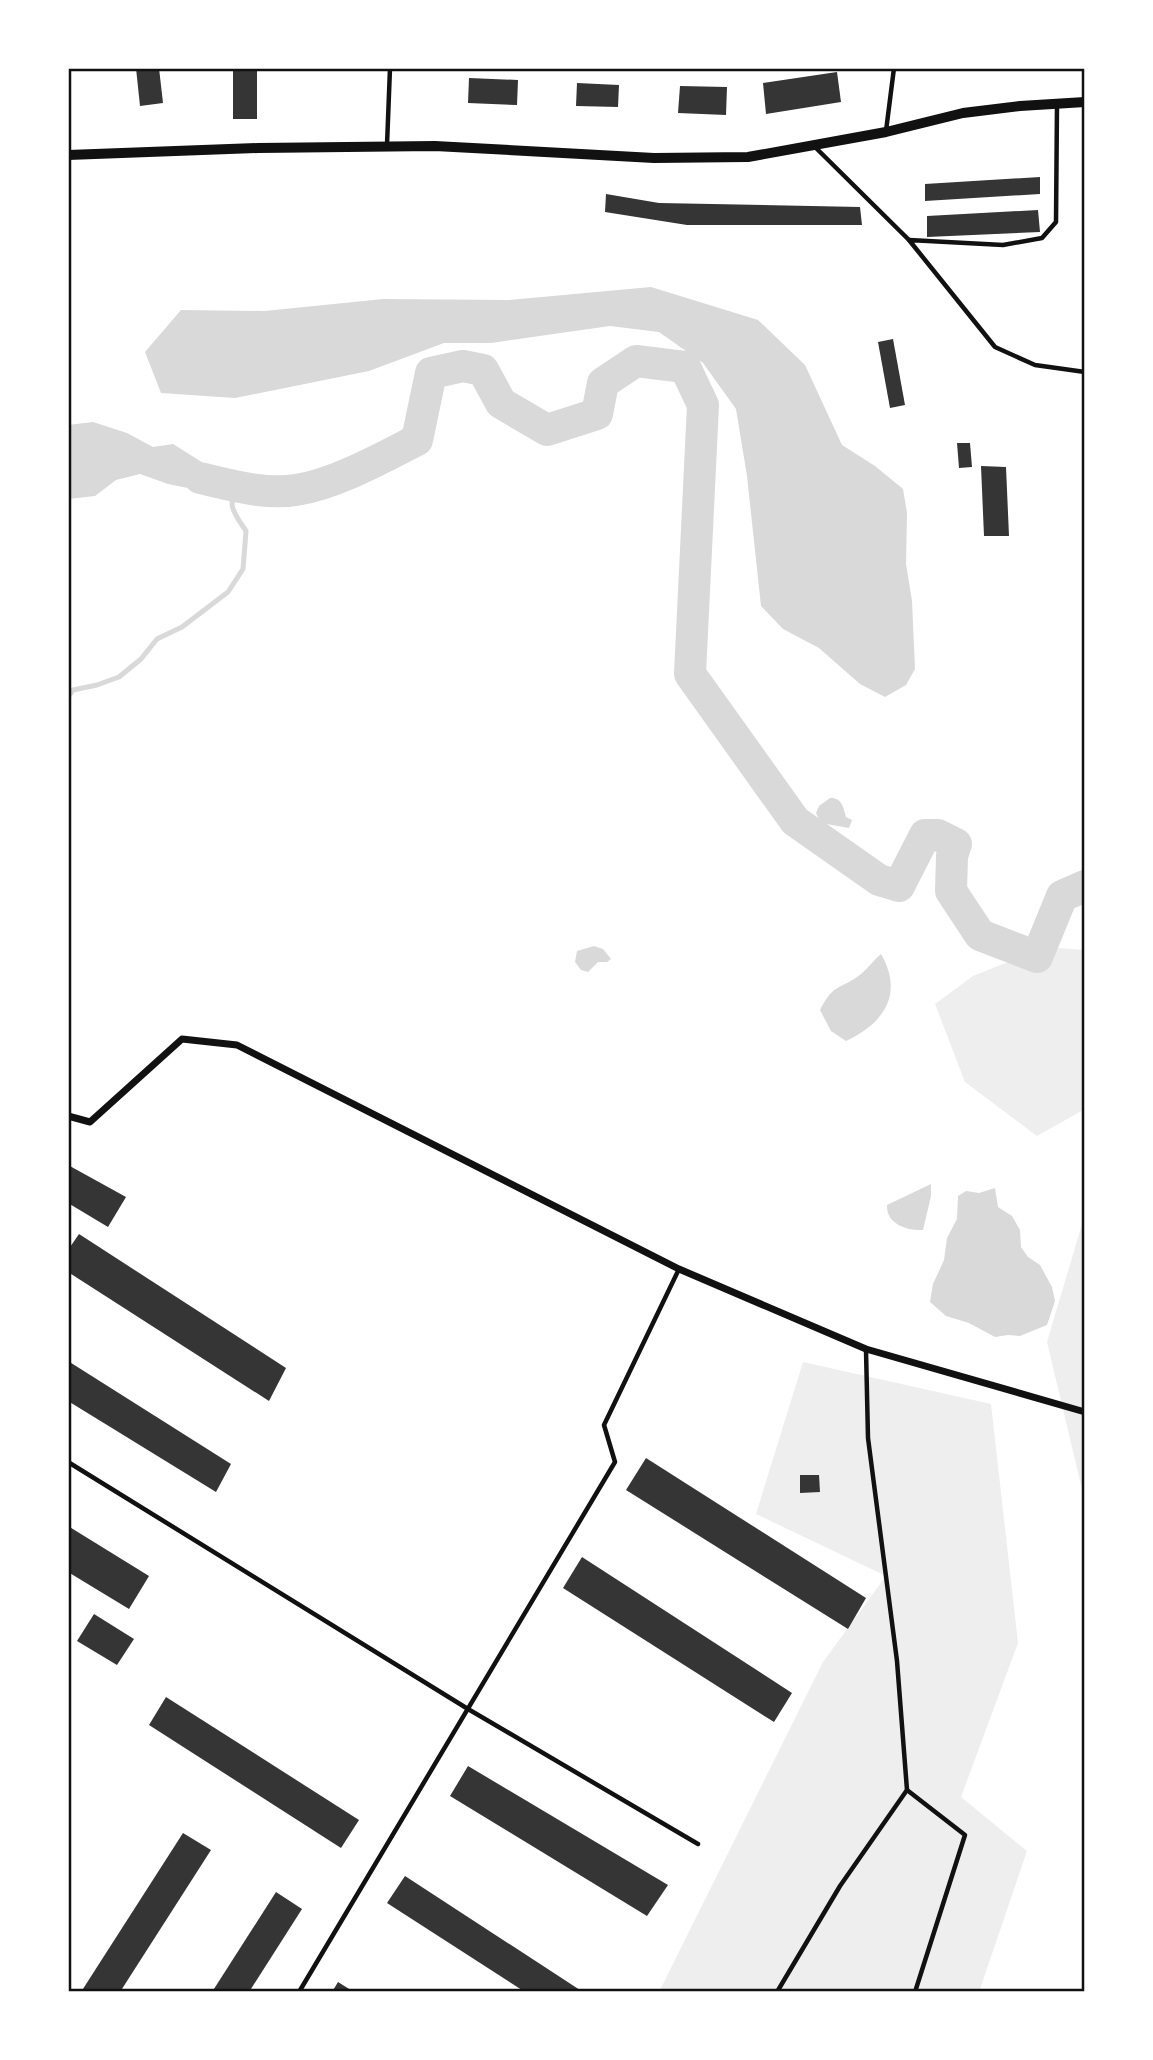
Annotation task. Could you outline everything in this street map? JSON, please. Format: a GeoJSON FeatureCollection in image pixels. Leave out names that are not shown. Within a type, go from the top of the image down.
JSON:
{"type":"FeatureCollection","features":[{"type":"Feature","properties":{"kind":"street"},"geometry":{"type":"LineString","coordinates":[[68,155],[387,146],[496,148],[654,158],[748,157],[886,132],[964,113],[1085,102]]}},
{"type":"Feature","properties":{"kind":"street"},"geometry":{"type":"LineString","coordinates":[[68,1116],[90,1122],[182,1039],[237,1045],[680,1269],[866,1349],[1085,1412]]}},
{"type":"Feature","properties":{"kind":"lane"},"geometry":{"type":"LineString","coordinates":[[387,146],[390,68]]}},
{"type":"Feature","properties":{"kind":"lane"},"geometry":{"type":"LineString","coordinates":[[886,132],[894,68]]}},
{"type":"Feature","properties":{"kind":"lane"},"geometry":{"type":"LineString","coordinates":[[909,240],[1003,244],[1042,238],[1056,222],[1057,104]]}},
{"type":"Feature","properties":{"kind":"lane"},"geometry":{"type":"LineString","coordinates":[[813,145],[909,240],[995,347],[1035,365],[1085,372]]}},
{"type":"Feature","properties":{"kind":"lane"},"geometry":{"type":"LineString","coordinates":[[299,1992],[615,1462],[604,1425],[680,1269]]}},
{"type":"Feature","properties":{"kind":"lane"},"geometry":{"type":"LineString","coordinates":[[777,1992],[839,1886],[907,1790],[897,1661],[868,1438],[866,1349]]}},
{"type":"Feature","properties":{"kind":"lane"},"geometry":{"type":"LineString","coordinates":[[68,1462],[468,1709],[698,1844]]}},
{"type":"Feature","properties":{"kind":"lane"},"geometry":{"type":"LineString","coordinates":[[907,1790],[965,1835],[915,1992]]}},
{"type":"Feature","properties":{"kind":"shaded area"},"geometry":{"type":"Polygon","coordinates":[[[651,287],[758,320],[805,365],[842,445],[875,466],[903,489],[907,513],[906,564],[912,601],[915,669],[906,685],[885,697],[860,684],[819,648],[783,629],[761,606],[747,476],[736,409],[703,363],[659,332],[610,326],[491,343],[444,343],[369,371],[235,398],[161,393],[145,352],[181,310],[265,311],[383,299],[509,300],[651,287]]]}},
{"type":"Feature","properties":{"kind":"shaded area"},"geometry":{"type":"Polygon","coordinates":[[[93,422],[127,433],[153,447],[173,444],[243,488],[231,502],[217,494],[168,484],[140,474],[116,480],[95,496],[68,499],[68,425],[93,422]]]}},
{"type":"Feature","properties":{"kind":"shaded area"},"geometry":{"type":"Polygon","coordinates":[[[830,798],[840,801],[846,817],[852,820],[849,828],[821,823],[816,813],[819,806],[830,798]]]}},
{"type":"Feature","properties":{"kind":"shaded area"},"geometry":{"type":"Polygon","coordinates":[[[594,946],[603,949],[611,959],[598,962],[588,972],[581,970],[575,962],[577,951],[594,946]]]}},
{"type":"Feature","properties":{"kind":"shaded area"},"geometry":{"type":"Polygon","coordinates":[[[1045,947],[1085,950],[1085,1109],[1037,1136],[965,1082],[935,1004],[973,976],[1045,947]]]}},
{"type":"Feature","properties":{"kind":"shaded area"},"geometry":{"type":"Polygon","coordinates":[[[881,954],[891,982],[886,1006],[871,1025],[846,1041],[831,1031],[820,1010],[834,991],[861,974],[881,954]]]}},
{"type":"Feature","properties":{"kind":"shaded area"},"geometry":{"type":"Polygon","coordinates":[[[931,1184],[923,1230],[904,1228],[894,1222],[887,1205],[931,1184]]]}},
{"type":"Feature","properties":{"kind":"shaded area"},"geometry":{"type":"Polygon","coordinates":[[[995,1188],[998,1207],[1012,1216],[1020,1230],[1021,1247],[1028,1257],[1040,1265],[1052,1287],[1055,1301],[1047,1325],[1020,1336],[995,1337],[969,1323],[946,1316],[930,1302],[933,1284],[944,1260],[947,1238],[957,1219],[958,1196],[966,1191],[979,1193],[995,1188]]]}},
{"type":"Feature","properties":{"kind":"shaded area"},"geometry":{"type":"Polygon","coordinates":[[[1085,1214],[1085,1502],[1047,1342],[1085,1214]]]}},
{"type":"Feature","properties":{"kind":"shaded area"},"geometry":{"type":"Polygon","coordinates":[[[803,1362],[991,1404],[1018,1643],[961,1797],[1027,1851],[979,1992],[659,1992],[823,1662],[886,1576],[756,1514],[803,1362]]]}},
{"type":"Feature","properties":{"kind":"building"},"geometry":{"type":"Polygon","coordinates":[[[136,68],[159,68],[163,103],[140,106],[136,68]]]}},
{"type":"Feature","properties":{"kind":"building"},"geometry":{"type":"Polygon","coordinates":[[[233,68],[257,68],[257,119],[233,119],[233,68]]]}},
{"type":"Feature","properties":{"kind":"building"},"geometry":{"type":"Polygon","coordinates":[[[837,72],[841,102],[766,114],[763,83],[837,72]]]}},
{"type":"Feature","properties":{"kind":"building"},"geometry":{"type":"Polygon","coordinates":[[[469,78],[518,80],[517,105],[468,103],[469,78]]]}},
{"type":"Feature","properties":{"kind":"building"},"geometry":{"type":"Polygon","coordinates":[[[577,83],[619,85],[618,107],[576,106],[577,83]]]}},
{"type":"Feature","properties":{"kind":"building"},"geometry":{"type":"Polygon","coordinates":[[[680,86],[727,87],[726,115],[678,113],[680,86]]]}},
{"type":"Feature","properties":{"kind":"building"},"geometry":{"type":"Polygon","coordinates":[[[1040,177],[1040,194],[925,201],[925,184],[1040,177]]]}},
{"type":"Feature","properties":{"kind":"building"},"geometry":{"type":"Polygon","coordinates":[[[606,194],[659,203],[860,207],[862,225],[687,225],[605,212],[606,194]]]}},
{"type":"Feature","properties":{"kind":"building"},"geometry":{"type":"Polygon","coordinates":[[[1038,210],[1040,232],[927,237],[927,216],[1038,210]]]}},
{"type":"Feature","properties":{"kind":"building"},"geometry":{"type":"Polygon","coordinates":[[[893,339],[905,405],[890,408],[878,342],[893,339]]]}},
{"type":"Feature","properties":{"kind":"building"},"geometry":{"type":"Polygon","coordinates":[[[957,443],[970,443],[972,467],[959,468],[957,443]]]}},
{"type":"Feature","properties":{"kind":"building"},"geometry":{"type":"Polygon","coordinates":[[[981,466],[1006,467],[1009,536],[984,536],[981,466]]]}},
{"type":"Feature","properties":{"kind":"building"},"geometry":{"type":"Polygon","coordinates":[[[68,1165],[126,1197],[108,1227],[68,1203],[68,1165]]]}},
{"type":"Feature","properties":{"kind":"building"},"geometry":{"type":"Polygon","coordinates":[[[79,1234],[286,1368],[269,1401],[68,1272],[68,1250],[79,1234]]]}},
{"type":"Feature","properties":{"kind":"building"},"geometry":{"type":"Polygon","coordinates":[[[68,1361],[231,1464],[216,1492],[68,1401],[68,1361]]]}},
{"type":"Feature","properties":{"kind":"building"},"geometry":{"type":"Polygon","coordinates":[[[646,1458],[866,1598],[848,1629],[626,1490],[646,1458]]]}},
{"type":"Feature","properties":{"kind":"building"},"geometry":{"type":"Polygon","coordinates":[[[800,1475],[819,1475],[820,1492],[800,1493],[800,1475]]]}},
{"type":"Feature","properties":{"kind":"building"},"geometry":{"type":"Polygon","coordinates":[[[68,1526],[149,1576],[129,1609],[68,1572],[68,1526]]]}},
{"type":"Feature","properties":{"kind":"building"},"geometry":{"type":"Polygon","coordinates":[[[582,1557],[792,1693],[774,1722],[563,1588],[582,1557]]]}},
{"type":"Feature","properties":{"kind":"building"},"geometry":{"type":"Polygon","coordinates":[[[94,1614],[134,1639],[117,1665],[77,1641],[94,1614]]]}},
{"type":"Feature","properties":{"kind":"building"},"geometry":{"type":"Polygon","coordinates":[[[166,1697],[359,1820],[341,1848],[149,1725],[166,1697]]]}},
{"type":"Feature","properties":{"kind":"building"},"geometry":{"type":"Polygon","coordinates":[[[468,1766],[668,1885],[647,1916],[450,1796],[468,1766]]]}},
{"type":"Feature","properties":{"kind":"building"},"geometry":{"type":"Polygon","coordinates":[[[183,1833],[211,1850],[120,1992],[81,1992],[183,1833]]]}},
{"type":"Feature","properties":{"kind":"building"},"geometry":{"type":"Polygon","coordinates":[[[405,1876],[583,1992],[525,1992],[387,1903],[405,1876]]]}},
{"type":"Feature","properties":{"kind":"building"},"geometry":{"type":"Polygon","coordinates":[[[276,1892],[302,1909],[249,1992],[212,1992],[276,1892]]]}},
{"type":"Feature","properties":{"kind":"building"},"geometry":{"type":"Polygon","coordinates":[[[338,1982],[354,1992],[332,1992],[338,1982]]]}},
{"type":"Feature","properties":{"kind":"waterway"},"geometry":{"type":"LineString","coordinates":[[200,478],[248,488],[284,491],[311,487],[358,470],[417,440],[431,373],[463,366],[483,370],[501,403],[547,430],[597,414],[603,383],[636,361],[685,367],[703,405],[690,674],[795,821],[879,880],[899,886],[925,835],[938,835],[956,844],[952,856],[951,891],[980,935],[1037,957],[1062,896],[1085,886]]}},
{"type":"Feature","properties":{"kind":"waterway"},"geometry":{"type":"LineString","coordinates":[[68,697],[73,690],[119,677],[141,659],[157,639],[182,627],[228,592],[243,569],[246,531],[235,514],[232,503],[233,498],[243,488]]}}]}
